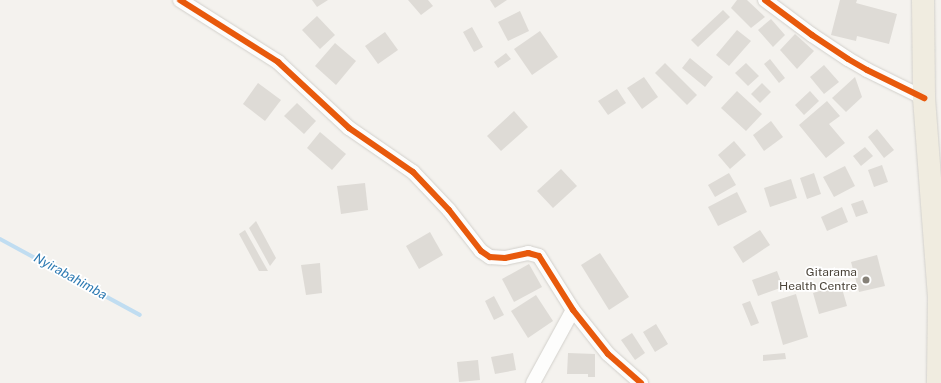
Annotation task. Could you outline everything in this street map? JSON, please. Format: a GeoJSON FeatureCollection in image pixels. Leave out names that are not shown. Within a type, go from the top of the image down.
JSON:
{"type":"FeatureCollection","features":[{"type":"Feature","properties":{"kind":"highway"},"geometry":{"type":"LineString","coordinates":[[923,0],[924,98],[934,146],[939,296],[938,383]]}},
{"type":"Feature","properties":{"kind":"street"},"geometry":{"type":"LineString","coordinates":[[180,0],[278,62],[349,128],[413,172],[449,210],[481,251],[490,257],[505,258],[528,253],[539,256],[573,310],[608,354],[641,383]]}},
{"type":"Feature","properties":{"kind":"street"},"geometry":{"type":"LineString","coordinates":[[765,0],[812,35],[848,59],[924,98]]}},
{"type":"Feature","properties":{"kind":"street"},"geometry":{"type":"LineString","coordinates":[[533,383],[573,310]]}},
{"type":"Feature","properties":{"kind":"building"},"geometry":{"type":"Polygon","coordinates":[[[312,0],[328,0],[317,7],[312,0]]]}},
{"type":"Feature","properties":{"kind":"building"},"geometry":{"type":"Polygon","coordinates":[[[408,0],[428,0],[433,6],[421,15],[408,0]]]}},
{"type":"Feature","properties":{"kind":"building"},"geometry":{"type":"Polygon","coordinates":[[[490,0],[507,0],[495,8],[490,0]]]}},
{"type":"Feature","properties":{"kind":"building"},"geometry":{"type":"Polygon","coordinates":[[[737,0],[747,0],[765,17],[751,28],[731,8],[737,0]]]}},
{"type":"Feature","properties":{"kind":"building"},"geometry":{"type":"Polygon","coordinates":[[[840,0],[857,0],[856,3],[897,14],[889,44],[857,36],[856,41],[831,35],[840,0]]]}},
{"type":"Feature","properties":{"kind":"building"},"geometry":{"type":"Polygon","coordinates":[[[723,10],[730,17],[698,47],[691,40],[723,10]]]}},
{"type":"Feature","properties":{"kind":"building"},"geometry":{"type":"Polygon","coordinates":[[[520,11],[529,31],[508,41],[498,22],[520,11]]]}},
{"type":"Feature","properties":{"kind":"building"},"geometry":{"type":"Polygon","coordinates":[[[317,16],[335,35],[320,49],[302,30],[317,16]]]}},
{"type":"Feature","properties":{"kind":"building"},"geometry":{"type":"Polygon","coordinates":[[[771,19],[785,35],[773,47],[758,30],[771,19]]]}},
{"type":"Feature","properties":{"kind":"building"},"geometry":{"type":"Polygon","coordinates":[[[472,27],[483,47],[474,52],[463,32],[472,27]]]}},
{"type":"Feature","properties":{"kind":"building"},"geometry":{"type":"Polygon","coordinates":[[[737,30],[751,41],[729,66],[716,55],[737,30]]]}},
{"type":"Feature","properties":{"kind":"building"},"geometry":{"type":"Polygon","coordinates":[[[540,31],[558,57],[532,75],[514,49],[540,31]]]}},
{"type":"Feature","properties":{"kind":"building"},"geometry":{"type":"Polygon","coordinates":[[[385,32],[398,50],[378,64],[365,46],[385,32]]]}},
{"type":"Feature","properties":{"kind":"building"},"geometry":{"type":"Polygon","coordinates":[[[795,34],[814,51],[797,69],[780,50],[795,34]]]}},
{"type":"Feature","properties":{"kind":"building"},"geometry":{"type":"Polygon","coordinates":[[[335,43],[356,61],[336,85],[315,66],[335,43]]]}},
{"type":"Feature","properties":{"kind":"building"},"geometry":{"type":"Polygon","coordinates":[[[506,53],[511,59],[498,68],[494,62],[506,53]]]}},
{"type":"Feature","properties":{"kind":"building"},"geometry":{"type":"Polygon","coordinates":[[[690,58],[713,77],[705,87],[682,68],[690,58]]]}},
{"type":"Feature","properties":{"kind":"building"},"geometry":{"type":"Polygon","coordinates":[[[770,59],[785,78],[779,83],[764,64],[770,59]]]}},
{"type":"Feature","properties":{"kind":"building"},"geometry":{"type":"Polygon","coordinates":[[[665,63],[697,95],[687,105],[655,73],[665,63]]]}},
{"type":"Feature","properties":{"kind":"building"},"geometry":{"type":"Polygon","coordinates":[[[746,63],[759,76],[748,86],[735,73],[746,63]]]}},
{"type":"Feature","properties":{"kind":"building"},"geometry":{"type":"Polygon","coordinates":[[[824,65],[839,82],[824,94],[810,77],[824,65]]]}},
{"type":"Feature","properties":{"kind":"building"},"geometry":{"type":"Polygon","coordinates":[[[644,77],[658,97],[642,109],[627,88],[644,77]]]}},
{"type":"Feature","properties":{"kind":"building"},"geometry":{"type":"Polygon","coordinates":[[[855,77],[862,97],[846,112],[832,98],[855,77]]]}},
{"type":"Feature","properties":{"kind":"building"},"geometry":{"type":"Polygon","coordinates":[[[258,83],[281,100],[265,121],[243,104],[258,83]]]}},
{"type":"Feature","properties":{"kind":"building"},"geometry":{"type":"Polygon","coordinates":[[[762,83],[771,92],[760,103],[751,94],[762,83]]]}},
{"type":"Feature","properties":{"kind":"building"},"geometry":{"type":"Polygon","coordinates":[[[617,89],[626,103],[608,115],[598,101],[617,89]]]}},
{"type":"Feature","properties":{"kind":"building"},"geometry":{"type":"Polygon","coordinates":[[[737,91],[762,114],[746,131],[721,108],[737,91]]]}},
{"type":"Feature","properties":{"kind":"building"},"geometry":{"type":"Polygon","coordinates":[[[810,91],[819,101],[804,115],[795,105],[810,91]]]}},
{"type":"Feature","properties":{"kind":"building"},"geometry":{"type":"Polygon","coordinates":[[[827,101],[840,116],[829,124],[845,143],[826,158],[799,125],[827,101]]]}},
{"type":"Feature","properties":{"kind":"building"},"geometry":{"type":"Polygon","coordinates":[[[297,103],[316,121],[304,134],[284,116],[297,103]]]}},
{"type":"Feature","properties":{"kind":"building"},"geometry":{"type":"Polygon","coordinates":[[[514,111],[528,127],[501,151],[487,136],[514,111]]]}},
{"type":"Feature","properties":{"kind":"building"},"geometry":{"type":"Polygon","coordinates":[[[771,121],[783,137],[764,151],[753,135],[771,121]]]}},
{"type":"Feature","properties":{"kind":"building"},"geometry":{"type":"Polygon","coordinates":[[[877,129],[894,150],[884,158],[868,137],[877,129]]]}},
{"type":"Feature","properties":{"kind":"building"},"geometry":{"type":"Polygon","coordinates":[[[320,132],[346,154],[332,170],[307,148],[320,132]]]}},
{"type":"Feature","properties":{"kind":"building"},"geometry":{"type":"Polygon","coordinates":[[[734,141],[746,155],[730,169],[718,155],[734,141]]]}},
{"type":"Feature","properties":{"kind":"building"},"geometry":{"type":"Polygon","coordinates":[[[865,147],[873,156],[861,166],[853,156],[865,147]]]}},
{"type":"Feature","properties":{"kind":"building"},"geometry":{"type":"Polygon","coordinates":[[[882,165],[888,182],[874,187],[868,170],[882,165]]]}},
{"type":"Feature","properties":{"kind":"building"},"geometry":{"type":"Polygon","coordinates":[[[845,166],[855,186],[834,197],[823,177],[845,166]]]}},
{"type":"Feature","properties":{"kind":"building"},"geometry":{"type":"Polygon","coordinates":[[[561,169],[577,186],[553,208],[537,191],[561,169]]]}},
{"type":"Feature","properties":{"kind":"building"},"geometry":{"type":"Polygon","coordinates":[[[729,173],[736,185],[715,197],[708,185],[729,173]]]}},
{"type":"Feature","properties":{"kind":"building"},"geometry":{"type":"Polygon","coordinates":[[[814,173],[821,194],[807,199],[800,178],[814,173]]]}},
{"type":"Feature","properties":{"kind":"building"},"geometry":{"type":"Polygon","coordinates":[[[791,179],[797,198],[770,207],[764,188],[791,179]]]}},
{"type":"Feature","properties":{"kind":"building"},"geometry":{"type":"Polygon","coordinates":[[[365,183],[368,210],[341,214],[337,186],[365,183]]]}},
{"type":"Feature","properties":{"kind":"building"},"geometry":{"type":"Polygon","coordinates":[[[737,192],[747,212],[718,226],[708,207],[737,192]]]}},
{"type":"Feature","properties":{"kind":"building"},"geometry":{"type":"Polygon","coordinates":[[[863,200],[868,213],[856,217],[851,204],[863,200]]]}},
{"type":"Feature","properties":{"kind":"building"},"geometry":{"type":"Polygon","coordinates":[[[842,207],[848,222],[827,231],[821,217],[842,207]]]}},
{"type":"Feature","properties":{"kind":"building"},"geometry":{"type":"Polygon","coordinates":[[[256,221],[276,258],[270,266],[249,228],[256,221]]]}},
{"type":"Feature","properties":{"kind":"building"},"geometry":{"type":"Polygon","coordinates":[[[245,230],[268,271],[259,271],[239,234],[245,230]]]}},
{"type":"Feature","properties":{"kind":"building"},"geometry":{"type":"Polygon","coordinates":[[[760,230],[770,245],[743,263],[733,247],[760,230]]]}},
{"type":"Feature","properties":{"kind":"building"},"geometry":{"type":"Polygon","coordinates":[[[430,232],[443,255],[419,269],[406,246],[430,232]]]}},
{"type":"Feature","properties":{"kind":"building"},"geometry":{"type":"Polygon","coordinates":[[[600,253],[629,297],[609,310],[581,265],[600,253]]]}},
{"type":"Feature","properties":{"kind":"building"},"geometry":{"type":"Polygon","coordinates":[[[877,255],[885,286],[859,292],[851,262],[877,255]]]}},
{"type":"Feature","properties":{"kind":"building"},"geometry":{"type":"Polygon","coordinates":[[[320,263],[322,293],[306,295],[301,265],[320,263]]]}},
{"type":"Feature","properties":{"kind":"building"},"geometry":{"type":"Polygon","coordinates":[[[529,264],[542,287],[514,302],[502,279],[529,264]]]}},
{"type":"Feature","properties":{"kind":"building"},"geometry":{"type":"Polygon","coordinates":[[[777,271],[783,287],[758,296],[752,280],[777,271]]]}},
{"type":"Feature","properties":{"kind":"building"},"geometry":{"type":"Polygon","coordinates":[[[841,285],[847,306],[819,314],[813,293],[841,285]]]}},
{"type":"Feature","properties":{"kind":"building"},"geometry":{"type":"Polygon","coordinates":[[[796,294],[808,337],[783,345],[771,302],[796,294]]]}},
{"type":"Feature","properties":{"kind":"building"},"geometry":{"type":"Polygon","coordinates":[[[536,295],[553,321],[528,338],[511,311],[536,295]]]}},
{"type":"Feature","properties":{"kind":"building"},"geometry":{"type":"Polygon","coordinates":[[[494,296],[504,315],[494,320],[485,301],[494,296]]]}},
{"type":"Feature","properties":{"kind":"building"},"geometry":{"type":"Polygon","coordinates":[[[750,301],[759,323],[751,326],[742,304],[750,301]]]}},
{"type":"Feature","properties":{"kind":"building"},"geometry":{"type":"Polygon","coordinates":[[[656,324],[668,344],[655,352],[643,332],[656,324]]]}},
{"type":"Feature","properties":{"kind":"building"},"geometry":{"type":"Polygon","coordinates":[[[632,333],[645,353],[635,360],[621,340],[632,333]]]}},
{"type":"Feature","properties":{"kind":"building"},"geometry":{"type":"Polygon","coordinates":[[[513,353],[516,370],[495,374],[491,357],[513,353]]]}},
{"type":"Feature","properties":{"kind":"building"},"geometry":{"type":"Polygon","coordinates":[[[568,353],[595,354],[595,377],[588,377],[588,374],[567,374],[568,353]]]}},
{"type":"Feature","properties":{"kind":"building"},"geometry":{"type":"Polygon","coordinates":[[[785,353],[786,359],[763,361],[763,355],[785,353]]]}},
{"type":"Feature","properties":{"kind":"building"},"geometry":{"type":"Polygon","coordinates":[[[478,360],[480,380],[459,382],[457,362],[478,360]]]}},
{"type":"Feature","properties":{"kind":"waterway","name":"Nyirabahimba"},"geometry":{"type":"LineString","coordinates":[[0,239],[140,315]]}},
{"type":"Feature","properties":{"kind":"cycle path"},"geometry":{"type":"LineString","coordinates":[[180,0],[278,62],[349,128],[413,172],[449,210],[481,251],[490,257],[505,258],[528,253],[539,256],[573,310],[608,354],[641,383]]}},
{"type":"Feature","properties":{"kind":"cycle path"},"geometry":{"type":"LineString","coordinates":[[765,0],[812,35],[848,59],[924,98]]}},
{"type":"Feature","properties":{"kind":"place","name":"Gitarama Health Centre"},"geometry":{"type":"Point","coordinates":[866,280]}}]}
